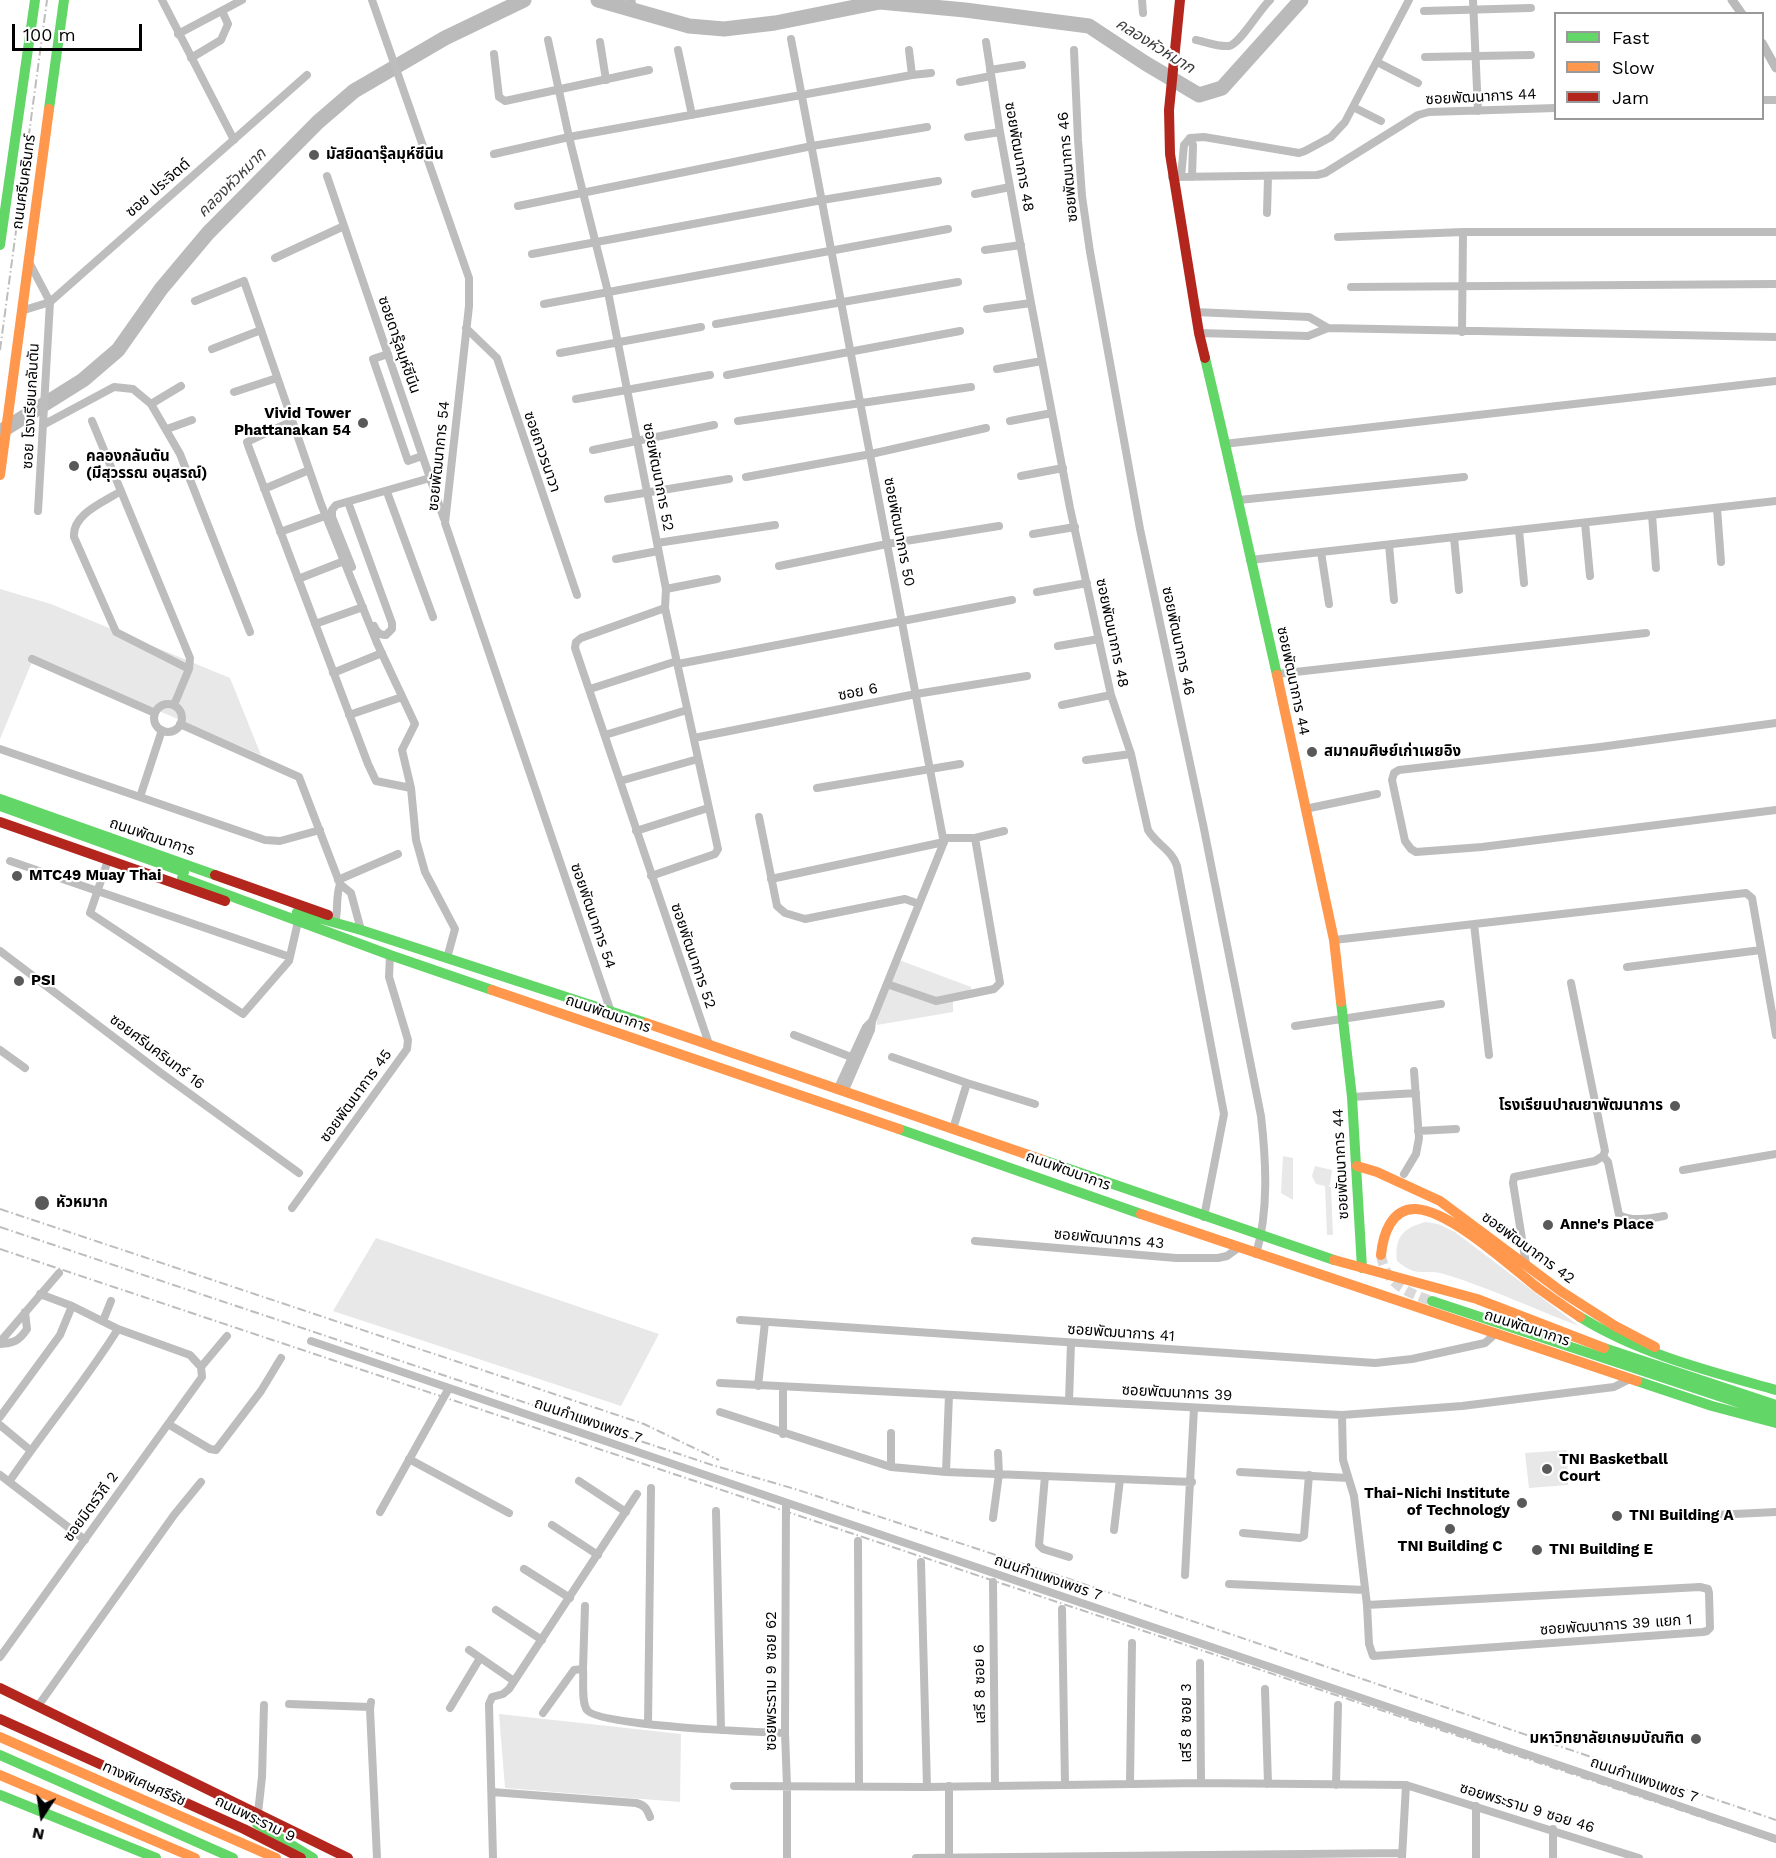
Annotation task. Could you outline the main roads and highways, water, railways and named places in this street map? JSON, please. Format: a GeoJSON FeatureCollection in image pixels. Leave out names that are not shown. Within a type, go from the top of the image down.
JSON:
{"type":"FeatureCollection","features":[{"type":"Feature","properties":{"kind":"main road","name":"ถนนศรีนครินทร์"},"geometry":{"type":"LineString","coordinates":[[0,245],[35,0]]}},
{"type":"Feature","properties":{"kind":"main road","name":"ถนนศรีนครินทร์"},"geometry":{"type":"LineString","coordinates":[[0,476],[4,413],[17,345],[64,0]]}},
{"type":"Feature","properties":{"kind":"main road","name":"ซอยพัฒนาการ 44"},"geometry":{"type":"LineString","coordinates":[[1180,0],[1168,100],[1169,153],[1177,177],[1199,333],[1239,500],[1250,560],[1334,940],[1352,1097],[1362,1268]]}},
{"type":"Feature","properties":{"kind":"main road","name":"ถนนพัฒนาการ"},"geometry":{"type":"LineString","coordinates":[[0,799],[336,918],[361,930]]}},
{"type":"Feature","properties":{"kind":"main road","name":"ถนนพัฒนาการ"},"geometry":{"type":"LineString","coordinates":[[0,806],[390,955],[762,1081],[1238,1248],[1712,1406],[1776,1423]]}},
{"type":"Feature","properties":{"kind":"main road","name":"ถนนพัฒนาการ"},"geometry":{"type":"LineString","coordinates":[[0,812],[183,875],[361,930],[709,1044],[1204,1217],[1362,1268],[1477,1299],[1595,1345],[1776,1405]]}},
{"type":"Feature","properties":{"kind":"main road"},"geometry":{"type":"LineString","coordinates":[[51,840],[47,832],[50,824],[56,819]]}},
{"type":"Feature","properties":{"kind":"main road","name":"ถนนพัฒนาการ"},"geometry":{"type":"LineString","coordinates":[[0,822],[297,926],[351,941]]}},
{"type":"Feature","properties":{"kind":"main road","name":"ซอยพัฒนาการ 42"},"geometry":{"type":"LineString","coordinates":[[1357,1166],[1377,1172],[1440,1202],[1562,1292],[1616,1326],[1679,1361]]}},
{"type":"Feature","properties":{"kind":"main road"},"geometry":{"type":"LineString","coordinates":[[1381,1255],[1384,1235],[1392,1221],[1406,1210],[1430,1211],[1455,1225],[1551,1298],[1589,1323],[1629,1343],[1679,1361],[1776,1390]]}},
{"type":"Feature","properties":{"kind":"main road"},"geometry":{"type":"LineString","coordinates":[[1432,1301],[1776,1415]]}},
{"type":"Feature","properties":{"kind":"main road"},"geometry":{"type":"LineString","coordinates":[[0,1688],[257,1818],[348,1858]]}},
{"type":"Feature","properties":{"kind":"main road","name":"ถนนพระราม 9"},"geometry":{"type":"LineString","coordinates":[[0,1719],[244,1829],[300,1858]]}},
{"type":"Feature","properties":{"kind":"main road","name":"ทางพิเศษศรีรัช"},"geometry":{"type":"LineString","coordinates":[[0,1737],[276,1858]]}},
{"type":"Feature","properties":{"kind":"main road"},"geometry":{"type":"LineString","coordinates":[[0,1755],[233,1858]]}},
{"type":"Feature","properties":{"kind":"main road"},"geometry":{"type":"LineString","coordinates":[[0,1775],[195,1858]]}},
{"type":"Feature","properties":{"kind":"main road"},"geometry":{"type":"LineString","coordinates":[[0,1795],[149,1857]]}},
{"type":"Feature","properties":{"kind":"main road"},"geometry":{"type":"LineString","coordinates":[[257,1818],[313,1858]]}},
{"type":"Feature","properties":{"kind":"waterway","name":"คลองหัวหมาก"},"geometry":{"type":"LineString","coordinates":[[0,432],[83,380],[118,350],[161,289],[208,233],[318,122],[354,91],[445,38],[524,0]]}},
{"type":"Feature","properties":{"kind":"waterway","name":"คลองหัวหมาก"},"geometry":{"type":"LineString","coordinates":[[598,0],[689,26],[724,29],[775,23],[880,2],[1089,26],[1199,95],[1222,88],[1301,0]]}},
{"type":"Feature","properties":{"kind":"waterway"},"geometry":{"type":"LineString","coordinates":[[631,0],[632,10]]}},
{"type":"Feature","properties":{"kind":"waterway"},"geometry":{"type":"LineString","coordinates":[[1732,0],[1741,12]]}},
{"type":"Feature","properties":{"kind":"waterway"},"geometry":{"type":"LineString","coordinates":[[1764,47],[1776,68]]}},
{"type":"Feature","properties":{"kind":"tunnel"},"geometry":{"type":"LineString","coordinates":[[1381,1255],[1383,1265],[1392,1280],[1406,1290],[1432,1301]]}},
{"type":"Feature","properties":{"kind":"railway"},"geometry":{"type":"LineString","coordinates":[[0,350],[47,0]]}},
{"type":"Feature","properties":{"kind":"railway"},"geometry":{"type":"LineString","coordinates":[[0,1209],[644,1424],[719,1460]]}},
{"type":"Feature","properties":{"kind":"railway"},"geometry":{"type":"LineString","coordinates":[[0,1227],[712,1465],[795,1489],[1069,1579],[1776,1820]]}},
{"type":"Feature","properties":{"kind":"railway"},"geometry":{"type":"LineString","coordinates":[[0,1249],[1776,1842]]}},
{"type":"Feature","properties":{"kind":"place","name":"มัสยิดดารุ๊ลมุห์ซีนีน"},"geometry":{"type":"Point","coordinates":[314,155]}},
{"type":"Feature","properties":{"kind":"place","name":"Vivid Tower Phattanakan 54"},"geometry":{"type":"Point","coordinates":[363,423]}},
{"type":"Feature","properties":{"kind":"place","name":"คลองกลันตัน (มีสุวรรณ อนุสรณ์)"},"geometry":{"type":"Point","coordinates":[74,466]}},
{"type":"Feature","properties":{"kind":"place","name":"สมาคมศิษย์เก่าเผยอิง"},"geometry":{"type":"Point","coordinates":[1312,752]}},
{"type":"Feature","properties":{"kind":"place","name":"MTC49 Muay Thai"},"geometry":{"type":"Point","coordinates":[17,876]}},
{"type":"Feature","properties":{"kind":"place","name":"PSI"},"geometry":{"type":"Point","coordinates":[19,981]}},
{"type":"Feature","properties":{"kind":"place","name":"โรงเรียนปาณยาพัฒนาการ"},"geometry":{"type":"Point","coordinates":[1675,1106]}},
{"type":"Feature","properties":{"kind":"place","name":"หัวหมาก"},"geometry":{"type":"Point","coordinates":[42,1203]}},
{"type":"Feature","properties":{"kind":"place","name":"Anne's Place"},"geometry":{"type":"Point","coordinates":[1548,1225]}},
{"type":"Feature","properties":{"kind":"place","name":"TNI Basketball Court"},"geometry":{"type":"Point","coordinates":[1547,1469]}},
{"type":"Feature","properties":{"kind":"place","name":"Thai-Nichi Institute of Technology"},"geometry":{"type":"Point","coordinates":[1522,1503]}},
{"type":"Feature","properties":{"kind":"place","name":"TNI Building A"},"geometry":{"type":"Point","coordinates":[1617,1516]}},
{"type":"Feature","properties":{"kind":"place","name":"TNI Building C"},"geometry":{"type":"Point","coordinates":[1450,1529]}},
{"type":"Feature","properties":{"kind":"place","name":"TNI Building E"},"geometry":{"type":"Point","coordinates":[1537,1550]}},
{"type":"Feature","properties":{"kind":"place","name":"มหาวิทยาลัยเกษมบัณฑิต"},"geometry":{"type":"Point","coordinates":[1696,1739]}}]}
